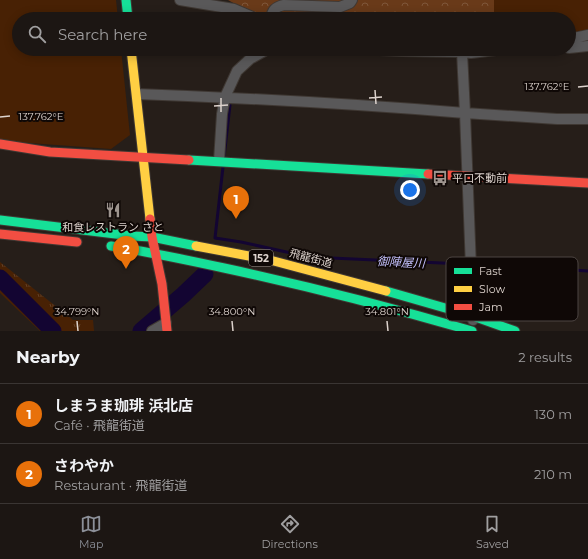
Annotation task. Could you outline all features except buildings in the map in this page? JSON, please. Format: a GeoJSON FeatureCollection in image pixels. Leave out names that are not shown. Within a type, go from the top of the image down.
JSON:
{"type":"FeatureCollection","features":[{"type":"Feature","properties":{"kind":"main road"},"geometry":{"type":"LineString","coordinates":[[127,0],[128,12]]}},
{"type":"Feature","properties":{"kind":"main road"},"geometry":{"type":"LineString","coordinates":[[132,56],[137,94],[142,158],[152,237],[157,253],[166,327]]}},
{"type":"Feature","properties":{"kind":"main road"},"geometry":{"type":"LineString","coordinates":[[0,144],[50,152],[142,158],[588,182]]}},
{"type":"Feature","properties":{"kind":"main road","name":"飛龍街道"},"geometry":{"type":"LineString","coordinates":[[0,220],[132,236],[152,237],[270,260],[446,308]]}},
{"type":"Feature","properties":{"kind":"main road"},"geometry":{"type":"LineString","coordinates":[[0,234],[86,243]]}},
{"type":"Feature","properties":{"kind":"main road","name":"152"},"geometry":{"type":"LineString","coordinates":[[101,245],[157,253],[264,276],[393,308],[472,331]]}},
{"type":"Feature","properties":{"kind":"main road","name":"飛龍街道"},"geometry":{"type":"LineString","coordinates":[[487,321],[515,331]]}},
{"type":"Feature","properties":{"kind":"street"},"geometry":{"type":"LineString","coordinates":[[180,0],[234,9],[241,12]]}},
{"type":"Feature","properties":{"kind":"street"},"geometry":{"type":"LineString","coordinates":[[272,12],[277,7],[284,5],[340,7],[350,3],[352,0]]}},
{"type":"Feature","properties":{"kind":"street"},"geometry":{"type":"LineString","coordinates":[[576,38],[588,35]]}},
{"type":"Feature","properties":{"kind":"street"},"geometry":{"type":"LineString","coordinates":[[576,47],[588,46]]}},
{"type":"Feature","properties":{"kind":"street"},"geometry":{"type":"LineString","coordinates":[[219,161],[222,114],[225,97],[237,71],[255,56]]}},
{"type":"Feature","properties":{"kind":"street"},"geometry":{"type":"LineString","coordinates":[[462,56],[471,257]]}},
{"type":"Feature","properties":{"kind":"street"},"geometry":{"type":"LineString","coordinates":[[137,94],[225,97],[557,119],[588,119]]}},
{"type":"Feature","properties":{"kind":"street"},"geometry":{"type":"LineString","coordinates":[[472,331],[473,321]]}},
{"type":"Feature","properties":{"kind":"street"},"geometry":{"type":"LineString","coordinates":[[152,331],[166,327]]}},
{"type":"Feature","properties":{"kind":"green space"},"geometry":{"type":"Polygon","coordinates":[[[0,0],[116,0],[117,12],[12,12],[12,56],[122,56],[130,135],[111,149],[16,142],[0,139],[0,0]]]}},
{"type":"Feature","properties":{"kind":"green space"},"geometry":{"type":"Polygon","coordinates":[[[228,0],[588,0],[588,44],[576,46],[576,12],[250,12],[228,0]]]}},
{"type":"Feature","properties":{"kind":"green space"},"geometry":{"type":"Polygon","coordinates":[[[494,0],[588,0],[588,33],[576,35],[576,12],[494,12],[494,0]]]}},
{"type":"Feature","properties":{"kind":"green space"},"geometry":{"type":"Polygon","coordinates":[[[0,262],[73,320],[93,320],[94,331],[40,331],[0,293],[0,262]]]}},
{"type":"Feature","properties":{"kind":"waterway"},"geometry":{"type":"LineString","coordinates":[[224,157],[230,105]]}},
{"type":"Feature","properties":{"kind":"waterway","name":"御陣屋川"},"geometry":{"type":"LineString","coordinates":[[223,167],[215,238],[241,242],[309,257],[446,263]]}},
{"type":"Feature","properties":{"kind":"waterway","name":"御陣屋川"},"geometry":{"type":"LineString","coordinates":[[578,270],[588,271]]}},
{"type":"Feature","properties":{"kind":"waterway","name":"御陣屋川"},"geometry":{"type":"LineString","coordinates":[[141,331],[205,274]]}},
{"type":"Feature","properties":{"kind":"waterway","name":"御陣屋川"},"geometry":{"type":"LineString","coordinates":[[0,278],[53,331]]}},
{"type":"Feature","properties":{"kind":"traffic: fast"},"geometry":{"type":"LineString","coordinates":[[126,0],[127,12]]}},
{"type":"Feature","properties":{"kind":"traffic: fast"},"geometry":{"type":"LineString","coordinates":[[189,160],[428,174]]}},
{"type":"Feature","properties":{"kind":"traffic: fast"},"geometry":{"type":"LineString","coordinates":[[0,220],[132,236],[152,237],[196,246]]}},
{"type":"Feature","properties":{"kind":"traffic: fast"},"geometry":{"type":"LineString","coordinates":[[111,246],[182,259],[287,282],[380,305],[472,331]]}},
{"type":"Feature","properties":{"kind":"traffic: fast"},"geometry":{"type":"LineString","coordinates":[[386,291],[446,308]]}},
{"type":"Feature","properties":{"kind":"traffic: fast"},"geometry":{"type":"LineString","coordinates":[[487,321],[515,331]]}},
{"type":"Feature","properties":{"kind":"traffic: slow"},"geometry":{"type":"LineString","coordinates":[[132,56],[150,219]]}},
{"type":"Feature","properties":{"kind":"traffic: slow"},"geometry":{"type":"LineString","coordinates":[[196,246],[270,260],[386,291]]}},
{"type":"Feature","properties":{"kind":"traffic: jam"},"geometry":{"type":"LineString","coordinates":[[0,144],[50,152],[189,160]]}},
{"type":"Feature","properties":{"kind":"traffic: jam"},"geometry":{"type":"LineString","coordinates":[[428,174],[588,183]]}},
{"type":"Feature","properties":{"kind":"traffic: jam"},"geometry":{"type":"LineString","coordinates":[[150,219],[152,237],[162,284],[167,331]]}},
{"type":"Feature","properties":{"kind":"traffic: jam"},"geometry":{"type":"LineString","coordinates":[[0,234],[77,242]]}},
{"type":"Feature","properties":{"kind":"place","name":"平口不動前"},"geometry":{"type":"Point","coordinates":[440,178]}},
{"type":"Feature","properties":{"kind":"place","name":"和食レストラン さと"},"geometry":{"type":"Point","coordinates":[113,210]}},
{"type":"Feature","properties":{"kind":"place","name":"しまうま珈琲 浜北店"},"geometry":{"type":"Point","coordinates":[236,219]}},
{"type":"Feature","properties":{"kind":"place","name":"さわやか"},"geometry":{"type":"Point","coordinates":[126,269]}}]}
